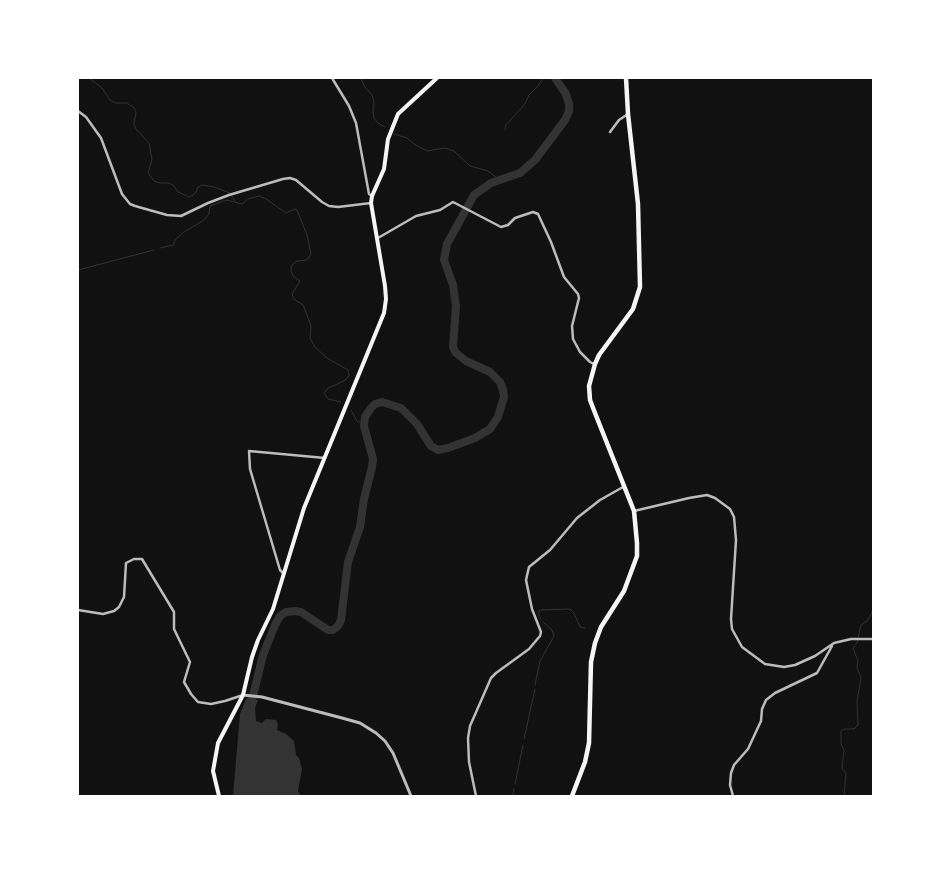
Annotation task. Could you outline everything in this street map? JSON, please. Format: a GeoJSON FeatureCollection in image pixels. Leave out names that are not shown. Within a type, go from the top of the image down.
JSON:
{"type":"FeatureCollection","features":[{"type":"Feature","properties":{"kind":"highway"},"geometry":{"type":"LineString","coordinates":[[572,796],[585,762],[588,743],[591,662],[595,643],[601,627],[624,591],[637,556],[634,511],[590,400],[589,386],[594,364],[633,309],[640,287],[638,204],[626,78]]}},
{"type":"Feature","properties":{"kind":"main road"},"geometry":{"type":"LineString","coordinates":[[219,796],[214,771],[214,760],[221,736],[244,694],[252,657],[272,609],[304,508],[384,313],[386,300],[385,286],[371,203],[372,196],[384,169],[388,139],[398,114],[436,78]]}},
{"type":"Feature","properties":{"kind":"street"},"geometry":{"type":"LineString","coordinates":[[332,78],[350,106],[356,123],[368,194],[372,196]]}},
{"type":"Feature","properties":{"kind":"street"},"geometry":{"type":"LineString","coordinates":[[78,110],[86,117],[105,145],[122,194],[130,204],[167,215],[180,216],[235,192],[290,178],[296,180],[329,206],[338,207],[371,203]]}},
{"type":"Feature","properties":{"kind":"street"},"geometry":{"type":"LineString","coordinates":[[610,132],[619,120],[628,114]]}},
{"type":"Feature","properties":{"kind":"street"},"geometry":{"type":"LineString","coordinates":[[376,239],[416,216],[440,210],[453,202],[501,227],[508,225],[515,218],[534,212],[538,214],[564,277],[578,294],[579,298],[572,326],[573,339],[580,352],[594,364]]}},
{"type":"Feature","properties":{"kind":"street"},"geometry":{"type":"LineString","coordinates":[[284,574],[280,570],[250,469],[249,451],[325,458]]}},
{"type":"Feature","properties":{"kind":"street"},"geometry":{"type":"LineString","coordinates":[[476,796],[469,762],[468,738],[470,726],[491,678],[529,649],[541,632],[532,608],[526,580],[530,567],[550,550],[577,518],[600,500],[625,487]]}},
{"type":"Feature","properties":{"kind":"street"},"geometry":{"type":"LineString","coordinates":[[634,511],[706,495],[715,498],[730,509],[734,517],[736,540],[732,630],[742,648],[758,660],[774,666],[784,667],[795,665],[815,656],[834,643],[851,639],[874,639]]}},
{"type":"Feature","properties":{"kind":"street"},"geometry":{"type":"LineString","coordinates":[[78,610],[103,614],[114,611],[124,597],[126,564],[134,558],[142,559],[174,612],[174,629],[190,662],[184,682],[198,702],[211,704],[225,702],[244,694],[360,723],[376,732],[385,741],[393,753],[412,796]]}},
{"type":"Feature","properties":{"kind":"street"},"geometry":{"type":"LineString","coordinates":[[733,796],[730,785],[731,773],[734,765],[748,749],[761,721],[762,709],[766,700],[775,693],[817,673],[834,643]]}},
{"type":"Feature","properties":{"kind":"shaded area"},"geometry":{"type":"Polygon","coordinates":[[[248,698],[258,700],[255,708],[256,721],[262,723],[266,719],[276,720],[278,724],[277,730],[286,734],[294,741],[296,755],[299,758],[302,769],[298,791],[301,796],[233,796],[240,714],[248,698]]]}},
{"type":"Feature","properties":{"kind":"waterway"},"geometry":{"type":"LineString","coordinates":[[89,78],[102,88],[110,100],[115,103],[127,103],[134,108],[136,112],[134,124],[136,129],[149,143],[152,160],[148,173],[154,181],[169,183],[178,192],[189,197],[202,185],[214,187],[230,193],[235,201]]}},
{"type":"Feature","properties":{"kind":"waterway"},"geometry":{"type":"LineString","coordinates":[[361,78],[364,86],[372,95],[374,118],[385,127]]}},
{"type":"Feature","properties":{"kind":"waterway"},"geometry":{"type":"LineString","coordinates":[[505,130],[506,125],[525,104],[529,95],[543,78]]}},
{"type":"Feature","properties":{"kind":"waterway"},"geometry":{"type":"LineString","coordinates":[[250,708],[263,655],[280,616],[286,612],[301,612],[328,630],[333,630],[341,620],[348,562],[360,527],[364,499],[372,467],[373,459],[364,426],[365,417],[371,408],[375,404],[382,402],[401,408],[417,424],[431,446],[438,450],[475,438],[490,429],[498,417],[504,397],[500,382],[490,372],[466,361],[456,353],[453,347],[456,306],[453,285],[444,260],[447,244],[474,195],[491,183],[520,173],[535,160],[565,120],[569,111],[569,104],[566,94],[555,78]]}},
{"type":"Feature","properties":{"kind":"waterway"},"geometry":{"type":"LineString","coordinates":[[394,134],[407,138],[427,151],[445,148],[454,151],[470,166],[488,171],[501,181]]}},
{"type":"Feature","properties":{"kind":"waterway"},"geometry":{"type":"LineString","coordinates":[[160,248],[173,245],[176,239],[184,232],[204,220],[209,214],[210,206],[227,200],[242,204],[248,199],[259,196],[286,213],[297,210],[307,235],[311,254],[307,260],[297,261],[292,265],[291,271],[293,276],[300,281],[292,294],[295,300],[304,307],[311,326],[310,338],[315,347],[327,358],[348,370],[349,376],[344,381],[328,388],[324,393],[328,399],[341,402]]}},
{"type":"Feature","properties":{"kind":"waterway"},"geometry":{"type":"LineString","coordinates":[[78,270],[154,250]]}},
{"type":"Feature","properties":{"kind":"waterway"},"geometry":{"type":"LineString","coordinates":[[351,410],[357,421],[364,426]]}},
{"type":"Feature","properties":{"kind":"waterway"},"geometry":{"type":"LineString","coordinates":[[844,796],[846,773],[842,768],[844,750],[841,744],[841,731],[844,729],[854,729],[858,725],[857,701],[861,678],[853,648],[857,643],[861,625],[867,621],[872,613],[874,597]]}},
{"type":"Feature","properties":{"kind":"waterway"},"geometry":{"type":"LineString","coordinates":[[541,619],[538,613],[540,610],[570,609],[574,613],[580,627],[585,628]]}},
{"type":"Feature","properties":{"kind":"waterway"},"geometry":{"type":"LineString","coordinates":[[535,685],[540,661],[554,636],[552,630],[543,622]]}},
{"type":"Feature","properties":{"kind":"waterway"},"geometry":{"type":"LineString","coordinates":[[524,739],[535,689]]}},
{"type":"Feature","properties":{"kind":"waterway"},"geometry":{"type":"LineString","coordinates":[[515,784],[523,745]]}},
{"type":"Feature","properties":{"kind":"waterway"},"geometry":{"type":"LineString","coordinates":[[513,796],[514,789]]}}]}
